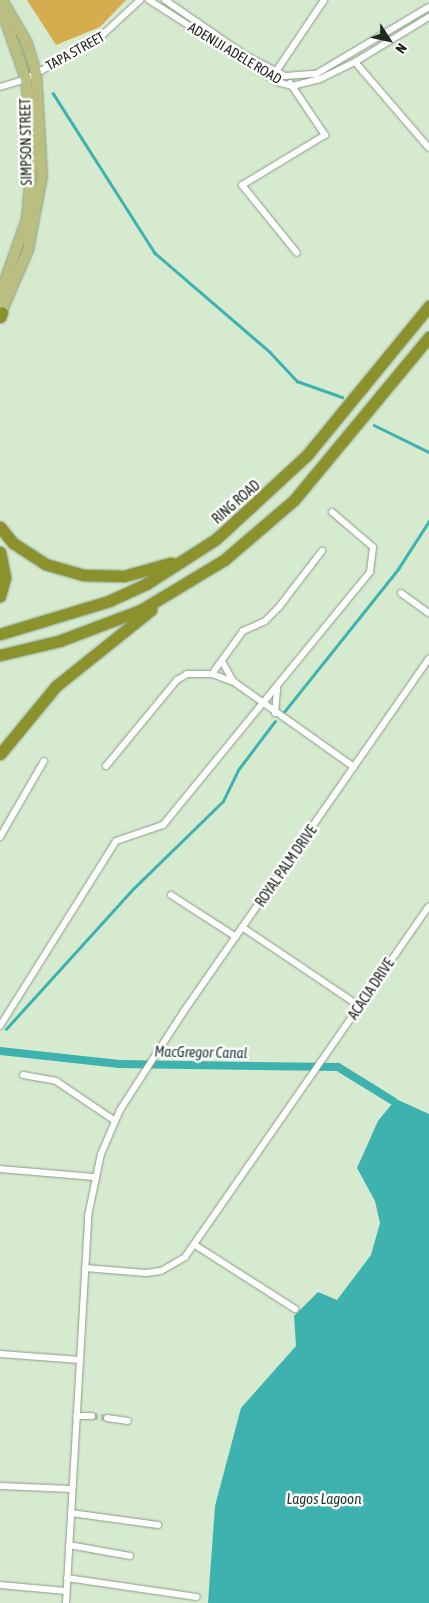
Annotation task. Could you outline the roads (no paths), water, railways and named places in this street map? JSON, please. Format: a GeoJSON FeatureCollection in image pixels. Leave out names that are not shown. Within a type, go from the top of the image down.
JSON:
{"type":"FeatureCollection","features":[{"type":"Feature","properties":{"kind":"highway","name":"RING ROAD"},"geometry":{"type":"LineString","coordinates":[[0,634],[109,600],[194,554],[278,485],[342,415],[429,306]]}},
{"type":"Feature","properties":{"kind":"highway"},"geometry":{"type":"LineString","coordinates":[[0,754],[71,671],[270,523],[358,427],[429,337]]}},
{"type":"Feature","properties":{"kind":"highway"},"geometry":{"type":"LineString","coordinates":[[0,527],[13,543],[45,564],[83,576],[124,576],[194,554]]}},
{"type":"Feature","properties":{"kind":"highway"},"geometry":{"type":"LineString","coordinates":[[0,552],[5,578],[0,596]]}},
{"type":"Feature","properties":{"kind":"highway"},"geometry":{"type":"LineString","coordinates":[[0,655],[96,628],[173,594]]}},
{"type":"Feature","properties":{"kind":"main road","name":"SIMPSON STREET"},"geometry":{"type":"LineString","coordinates":[[1,315],[28,250],[39,203],[42,136],[36,73],[27,43],[2,0]]}},
{"type":"Feature","properties":{"kind":"main road"},"geometry":{"type":"LineString","coordinates":[[0,6],[26,79],[32,185],[17,254],[0,295]]}},
{"type":"Feature","properties":{"kind":"street","name":"TAPA STREET"},"geometry":{"type":"LineString","coordinates":[[0,87],[26,79],[112,30],[140,0]]}},
{"type":"Feature","properties":{"kind":"street","name":"ADENIJI ADELE ROAD"},"geometry":{"type":"LineString","coordinates":[[149,0],[277,82],[292,86],[320,79],[355,62],[429,17]]}},
{"type":"Feature","properties":{"kind":"street","name":"ADENIJI ADELE ROAD"},"geometry":{"type":"LineString","coordinates":[[165,0],[275,73],[285,76],[316,74],[429,6]]}},
{"type":"Feature","properties":{"kind":"street"},"geometry":{"type":"LineString","coordinates":[[275,73],[324,0]]}},
{"type":"Feature","properties":{"kind":"street"},"geometry":{"type":"LineString","coordinates":[[355,62],[429,148]]}},
{"type":"Feature","properties":{"kind":"street"},"geometry":{"type":"LineString","coordinates":[[285,76],[325,135],[242,182],[297,253]]}},
{"type":"Feature","properties":{"kind":"street"},"geometry":{"type":"LineString","coordinates":[[0,1026],[116,842],[163,825],[260,704],[277,688],[375,564],[373,548],[332,512]]}},
{"type":"Feature","properties":{"kind":"street"},"geometry":{"type":"LineString","coordinates":[[212,674],[223,663],[243,632],[265,621],[279,607],[322,552]]}},
{"type":"Feature","properties":{"kind":"street"},"geometry":{"type":"LineString","coordinates":[[401,592],[429,613]]}},
{"type":"Feature","properties":{"kind":"street","name":"ROYAL PALM DRIVE"},"geometry":{"type":"LineString","coordinates":[[66,1603],[85,1268],[94,1177],[115,1121],[153,1060],[242,927],[429,659]]}},
{"type":"Feature","properties":{"kind":"street"},"geometry":{"type":"LineString","coordinates":[[223,663],[234,682],[260,704],[354,767]]}},
{"type":"Feature","properties":{"kind":"street"},"geometry":{"type":"LineString","coordinates":[[106,766],[177,680],[187,674],[212,674],[234,682]]}},
{"type":"Feature","properties":{"kind":"street"},"geometry":{"type":"LineString","coordinates":[[275,713],[277,688]]}},
{"type":"Feature","properties":{"kind":"street"},"geometry":{"type":"LineString","coordinates":[[0,837],[44,761]]}},
{"type":"Feature","properties":{"kind":"street"},"geometry":{"type":"LineString","coordinates":[[170,895],[236,937]]}},
{"type":"Feature","properties":{"kind":"street","name":"ACACIA DRIVE"},"geometry":{"type":"LineString","coordinates":[[85,1268],[161,1271],[195,1245],[429,906]]}},
{"type":"Feature","properties":{"kind":"street"},"geometry":{"type":"LineString","coordinates":[[242,927],[359,1006]]}},
{"type":"Feature","properties":{"kind":"street"},"geometry":{"type":"LineString","coordinates":[[23,1075],[56,1081],[115,1121]]}},
{"type":"Feature","properties":{"kind":"street"},"geometry":{"type":"LineString","coordinates":[[0,1169],[94,1177]]}},
{"type":"Feature","properties":{"kind":"street"},"geometry":{"type":"LineString","coordinates":[[195,1245],[295,1309]]}},
{"type":"Feature","properties":{"kind":"street"},"geometry":{"type":"LineString","coordinates":[[0,1354],[80,1360]]}},
{"type":"Feature","properties":{"kind":"street"},"geometry":{"type":"LineString","coordinates":[[76,1416],[92,1416]]}},
{"type":"Feature","properties":{"kind":"street"},"geometry":{"type":"LineString","coordinates":[[107,1418],[128,1421]]}},
{"type":"Feature","properties":{"kind":"street"},"geometry":{"type":"LineString","coordinates":[[0,1486],[72,1489]]}},
{"type":"Feature","properties":{"kind":"street"},"geometry":{"type":"LineString","coordinates":[[71,1513],[158,1525]]}},
{"type":"Feature","properties":{"kind":"street"},"geometry":{"type":"LineString","coordinates":[[69,1545],[130,1556]]}},
{"type":"Feature","properties":{"kind":"street"},"geometry":{"type":"LineString","coordinates":[[67,1578],[197,1597]]}},
{"type":"Feature","properties":{"kind":"street"},"geometry":{"type":"LineString","coordinates":[[0,1585],[66,1591]]}},
{"type":"Feature","properties":{"kind":"water","name":"Lagos Lagoon"},"geometry":{"type":"Polygon","coordinates":[[[396,1099],[429,1114],[429,1603],[208,1603],[215,1506],[241,1408],[296,1346],[294,1316],[318,1292],[337,1300],[371,1255],[380,1223],[375,1201],[357,1168],[378,1121],[396,1099]]]}},
{"type":"Feature","properties":{"kind":"waterway"},"geometry":{"type":"LineString","coordinates":[[53,93],[155,253],[270,352],[297,381],[342,397]]}},
{"type":"Feature","properties":{"kind":"waterway"},"geometry":{"type":"LineString","coordinates":[[374,425],[429,452]]}},
{"type":"Feature","properties":{"kind":"waterway"},"geometry":{"type":"LineString","coordinates":[[284,712],[398,569],[429,521]]}},
{"type":"Feature","properties":{"kind":"waterway"},"geometry":{"type":"LineString","coordinates":[[6,1029],[134,888],[223,801],[238,770],[275,721]]}},
{"type":"Feature","properties":{"kind":"waterway","name":"MacGregor Canal"},"geometry":{"type":"LineString","coordinates":[[0,1051],[119,1064],[338,1067],[393,1101]]}},
{"type":"Feature","properties":{"kind":"tunnel"},"geometry":{"type":"LineString","coordinates":[[92,1416],[107,1418]]}}]}
